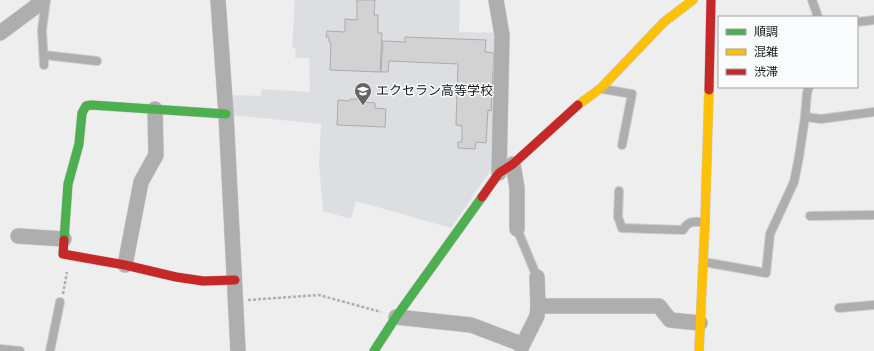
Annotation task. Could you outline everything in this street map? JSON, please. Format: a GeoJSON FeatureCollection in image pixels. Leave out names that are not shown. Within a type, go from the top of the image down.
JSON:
{"type":"FeatureCollection","features":[{"type":"Feature","properties":{"kind":"street"},"geometry":{"type":"LineString","coordinates":[[0,33],[42,0]]}},
{"type":"Feature","properties":{"kind":"street"},"geometry":{"type":"LineString","coordinates":[[218,0],[226,114],[238,351]]}},
{"type":"Feature","properties":{"kind":"street"},"geometry":{"type":"LineString","coordinates":[[496,0],[502,35],[499,173]]}},
{"type":"Feature","properties":{"kind":"street"},"geometry":{"type":"LineString","coordinates":[[374,351],[396,317],[499,173],[513,164],[582,102],[602,88],[664,22],[693,0]]}},
{"type":"Feature","properties":{"kind":"street"},"geometry":{"type":"LineString","coordinates":[[699,351],[705,222],[711,0]]}},
{"type":"Feature","properties":{"kind":"street"},"geometry":{"type":"LineString","coordinates":[[226,114],[91,104],[83,108],[79,144],[68,184],[63,254],[125,265],[176,277],[203,281],[235,280]]}},
{"type":"Feature","properties":{"kind":"street"},"geometry":{"type":"LineString","coordinates":[[125,265],[141,182],[156,155],[155,108]]}},
{"type":"Feature","properties":{"kind":"street"},"geometry":{"type":"LineString","coordinates":[[513,164],[517,188],[517,229]]}},
{"type":"Feature","properties":{"kind":"street"},"geometry":{"type":"LineString","coordinates":[[18,236],[64,239]]}},
{"type":"Feature","properties":{"kind":"street"},"geometry":{"type":"LineString","coordinates":[[396,317],[471,325],[520,347],[537,316],[537,277]]}},
{"type":"Feature","properties":{"kind":"street"},"geometry":{"type":"LineString","coordinates":[[538,306],[659,306],[670,320],[700,323]]}},
{"type":"Feature","properties":{"kind":"lane"},"geometry":{"type":"LineString","coordinates":[[44,65],[42,30],[46,0]]}},
{"type":"Feature","properties":{"kind":"lane"},"geometry":{"type":"LineString","coordinates":[[812,0],[818,16]]}},
{"type":"Feature","properties":{"kind":"lane"},"geometry":{"type":"LineString","coordinates":[[858,22],[874,20]]}},
{"type":"Feature","properties":{"kind":"lane"},"geometry":{"type":"LineString","coordinates":[[44,55],[97,61]]}},
{"type":"Feature","properties":{"kind":"lane"},"geometry":{"type":"LineString","coordinates":[[602,88],[632,94],[622,145]]}},
{"type":"Feature","properties":{"kind":"lane"},"geometry":{"type":"LineString","coordinates":[[703,262],[766,272],[770,234],[794,182],[800,157],[809,88]]}},
{"type":"Feature","properties":{"kind":"lane"},"geometry":{"type":"LineString","coordinates":[[805,117],[821,119],[874,112]]}},
{"type":"Feature","properties":{"kind":"lane"},"geometry":{"type":"LineString","coordinates":[[619,191],[618,217],[622,228],[682,230],[687,224],[693,222],[705,222]]}},
{"type":"Feature","properties":{"kind":"lane"},"geometry":{"type":"LineString","coordinates":[[810,216],[874,215]]}},
{"type":"Feature","properties":{"kind":"lane"},"geometry":{"type":"LineString","coordinates":[[517,229],[537,277]]}},
{"type":"Feature","properties":{"kind":"lane"},"geometry":{"type":"LineString","coordinates":[[50,351],[60,302]]}},
{"type":"Feature","properties":{"kind":"lane"},"geometry":{"type":"LineString","coordinates":[[839,308],[874,305]]}},
{"type":"Feature","properties":{"kind":"lane"},"geometry":{"type":"LineString","coordinates":[[0,349],[20,351]]}},
{"type":"Feature","properties":{"kind":"path"},"geometry":{"type":"LineString","coordinates":[[60,302],[70,256]]}},
{"type":"Feature","properties":{"kind":"path"},"geometry":{"type":"LineString","coordinates":[[236,301],[319,296],[396,317]]}},
{"type":"Feature","properties":{"kind":"shaded area","name":"エクセラン高等学校"},"geometry":{"type":"Polygon","coordinates":[[[295,0],[460,0],[459,32],[499,33],[495,164],[451,228],[356,201],[351,219],[323,211],[319,164],[321,124],[230,115],[229,95],[261,96],[262,89],[310,92],[309,58],[295,58],[296,49],[292,47],[295,0]]]}},
{"type":"Feature","properties":{"kind":"building"},"geometry":{"type":"Polygon","coordinates":[[[357,0],[375,0],[374,15],[378,15],[378,33],[382,33],[380,72],[330,70],[331,43],[329,42],[329,37],[326,37],[327,31],[345,32],[345,19],[357,20],[357,0]]]}},
{"type":"Feature","properties":{"kind":"building"},"geometry":{"type":"Polygon","coordinates":[[[405,37],[486,40],[485,52],[494,53],[491,111],[488,110],[486,143],[476,142],[475,149],[458,148],[458,142],[462,142],[462,126],[456,125],[458,64],[389,61],[388,72],[381,72],[383,41],[405,42],[405,37]]]}},
{"type":"Feature","properties":{"kind":"building"},"geometry":{"type":"Polygon","coordinates":[[[350,99],[362,99],[362,102],[375,103],[375,108],[386,109],[385,127],[337,125],[338,100],[350,101],[350,99]]]}},
{"type":"Feature","properties":{"kind":"traffic: fast"},"geometry":{"type":"LineString","coordinates":[[64,240],[68,184],[79,144],[82,113],[86,106],[91,105],[226,114]]}},
{"type":"Feature","properties":{"kind":"traffic: fast"},"geometry":{"type":"LineString","coordinates":[[374,351],[396,317],[482,197]]}},
{"type":"Feature","properties":{"kind":"traffic: slow"},"geometry":{"type":"LineString","coordinates":[[578,105],[601,88],[664,22],[693,0]]}},
{"type":"Feature","properties":{"kind":"traffic: slow"},"geometry":{"type":"LineString","coordinates":[[699,351],[709,90]]}},
{"type":"Feature","properties":{"kind":"traffic: jam"},"geometry":{"type":"LineString","coordinates":[[709,90],[711,0]]}},
{"type":"Feature","properties":{"kind":"traffic: jam"},"geometry":{"type":"LineString","coordinates":[[482,197],[499,173],[513,164],[578,105]]}},
{"type":"Feature","properties":{"kind":"traffic: jam"},"geometry":{"type":"LineString","coordinates":[[64,240],[63,254],[125,265],[176,277],[203,281],[235,280]]}},
{"type":"Feature","properties":{"kind":"place","name":"エクセラン高等学校"},"geometry":{"type":"Point","coordinates":[363,106]}}]}
